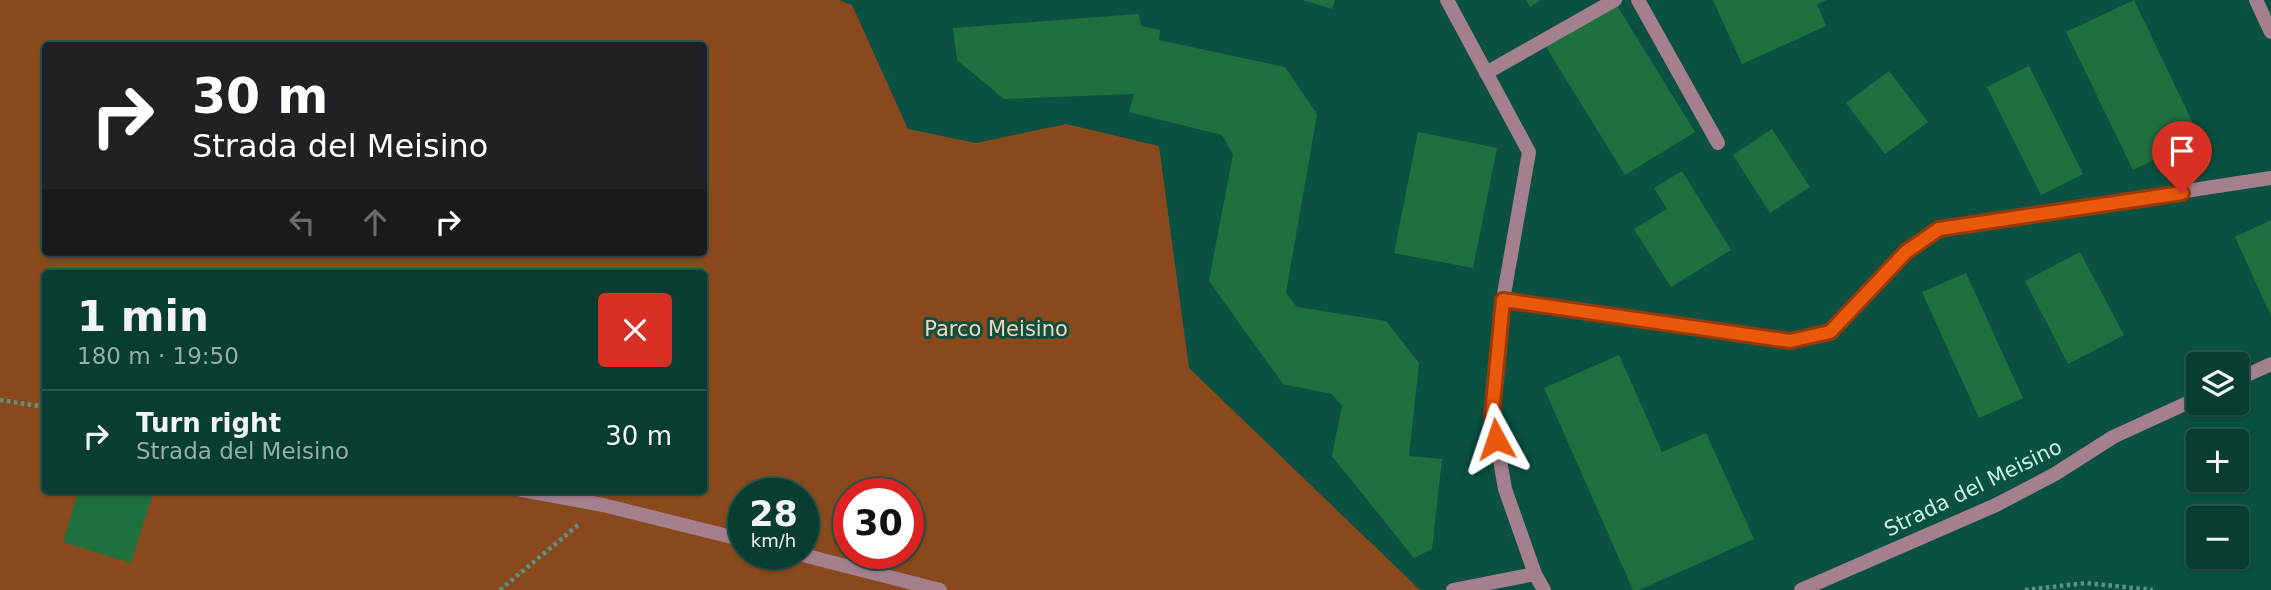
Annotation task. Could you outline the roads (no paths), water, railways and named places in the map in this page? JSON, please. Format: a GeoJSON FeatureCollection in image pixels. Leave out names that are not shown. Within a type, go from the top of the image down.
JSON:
{"type":"FeatureCollection","features":[{"type":"Feature","properties":{"kind":"street"},"geometry":{"type":"LineString","coordinates":[[1447,0],[1529,152],[1503,300],[1492,414],[1505,489],[1535,574],[1544,590]]}},
{"type":"Feature","properties":{"kind":"street"},"geometry":{"type":"LineString","coordinates":[[1486,73],[1615,0]]}},
{"type":"Feature","properties":{"kind":"street"},"geometry":{"type":"LineString","coordinates":[[1639,0],[1718,143]]}},
{"type":"Feature","properties":{"kind":"street"},"geometry":{"type":"LineString","coordinates":[[2256,0],[2271,32]]}},
{"type":"Feature","properties":{"kind":"street"},"geometry":{"type":"LineString","coordinates":[[1503,300],[1790,341],[1830,332],[1906,252],[1939,229],[2271,178]]}},
{"type":"Feature","properties":{"kind":"street"},"geometry":{"type":"LineString","coordinates":[[2249,374],[2271,364]]}},
{"type":"Feature","properties":{"kind":"street","name":"Strada del Meisino"},"geometry":{"type":"LineString","coordinates":[[1801,590],[1996,505],[2055,474],[2113,437],[2186,404]]}},
{"type":"Feature","properties":{"kind":"street"},"geometry":{"type":"LineString","coordinates":[[544,494],[603,505],[728,536]]}},
{"type":"Feature","properties":{"kind":"street"},"geometry":{"type":"LineString","coordinates":[[819,559],[940,590]]}},
{"type":"Feature","properties":{"kind":"street"},"geometry":{"type":"LineString","coordinates":[[1452,590],[1535,574]]}},
{"type":"Feature","properties":{"kind":"park label","name":"Parco Meisino"},"geometry":{"type":"Point","coordinates":[996,329]}}]}
